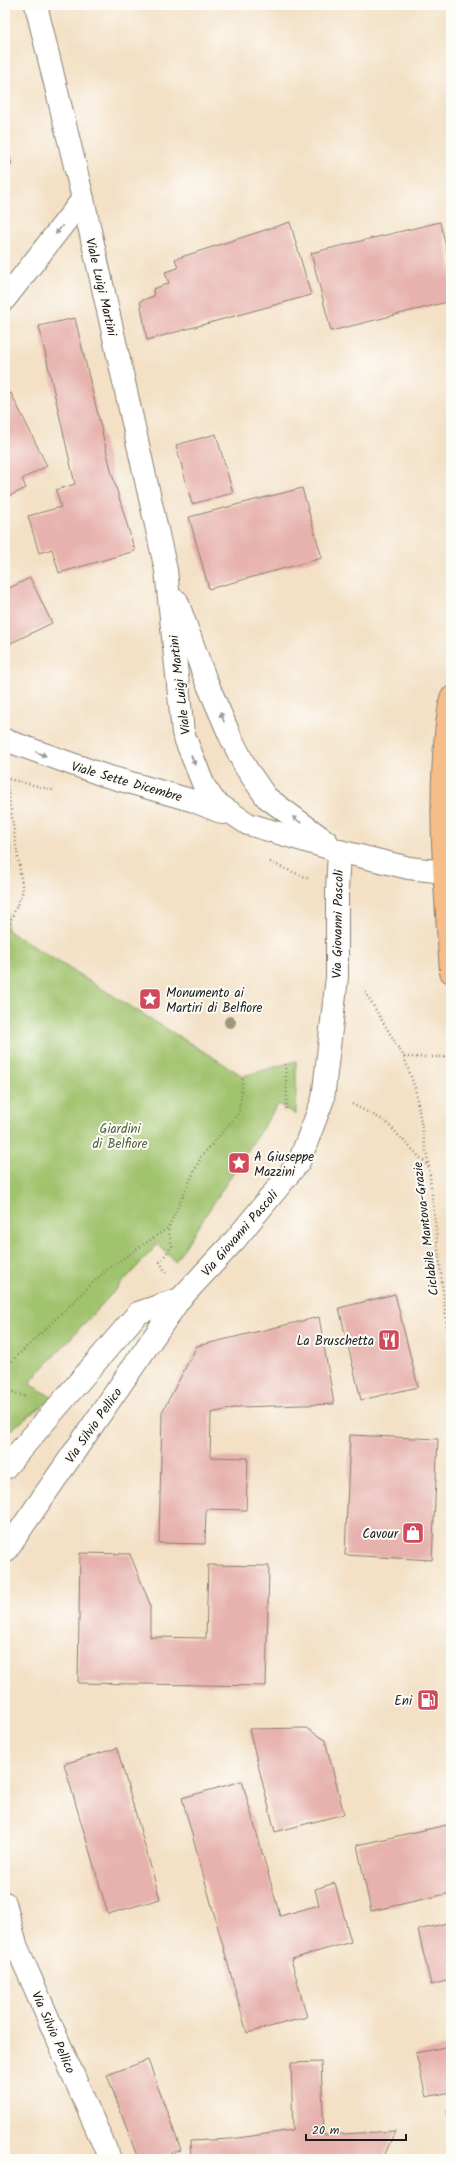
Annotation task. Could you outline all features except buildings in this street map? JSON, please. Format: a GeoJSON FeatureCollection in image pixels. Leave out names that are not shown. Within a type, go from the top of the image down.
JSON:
{"type":"FeatureCollection","features":[{"type":"Feature","properties":{"kind":"main road"},"geometry":{"type":"LineString","coordinates":[[451,698],[444,750],[446,828],[444,872],[451,972]]}},
{"type":"Feature","properties":{"kind":"street","name":"Viale Luigi Martini"},"geometry":{"type":"LineString","coordinates":[[36,5],[82,199],[166,570],[183,734],[204,786],[215,802],[248,824],[340,851],[409,868],[444,872]]}},
{"type":"Feature","properties":{"kind":"street"},"geometry":{"type":"LineString","coordinates":[[5,299],[82,199]]}},
{"type":"Feature","properties":{"kind":"street","name":"Viale Luigi Martini"},"geometry":{"type":"LineString","coordinates":[[166,570],[205,678],[230,736],[246,768],[266,797],[340,851]]}},
{"type":"Feature","properties":{"kind":"street","name":"Viale Sette Dicembre"},"geometry":{"type":"LineString","coordinates":[[5,740],[103,775],[194,801],[248,824]]}},
{"type":"Feature","properties":{"kind":"street","name":"Via Giovanni Pascoli"},"geometry":{"type":"LineString","coordinates":[[5,1468],[138,1313],[180,1299],[235,1240],[299,1162],[323,1099],[337,977],[337,891],[340,851]]}},
{"type":"Feature","properties":{"kind":"street","name":"Via Silvio Pellico"},"geometry":{"type":"LineString","coordinates":[[5,1552],[180,1299]]}},
{"type":"Feature","properties":{"kind":"street","name":"Via Silvio Pellico"},"geometry":{"type":"LineString","coordinates":[[5,1903],[16,1945],[110,2159]]}},
{"type":"Feature","properties":{"kind":"path"},"geometry":{"type":"LineString","coordinates":[[5,769],[23,891],[5,934]]}},
{"type":"Feature","properties":{"kind":"path"},"geometry":{"type":"LineString","coordinates":[[6,778],[59,791]]}},
{"type":"Feature","properties":{"kind":"path"},"geometry":{"type":"LineString","coordinates":[[265,860],[337,891]]}},
{"type":"Feature","properties":{"kind":"path","name":"Ciclabile Mantova-Grazie"},"geometry":{"type":"LineString","coordinates":[[362,987],[404,1057],[415,1088],[429,1168],[451,1363]]}},
{"type":"Feature","properties":{"kind":"path"},"geometry":{"type":"LineString","coordinates":[[404,1057],[451,1057]]}},
{"type":"Feature","properties":{"kind":"path"},"geometry":{"type":"LineString","coordinates":[[285,1064],[288,1095],[285,1115]]}},
{"type":"Feature","properties":{"kind":"path"},"geometry":{"type":"LineString","coordinates":[[5,1371],[9,1364],[106,1270],[168,1228],[201,1157],[238,1112],[243,1076]]}},
{"type":"Feature","properties":{"kind":"path"},"geometry":{"type":"LineString","coordinates":[[323,1089],[385,1121],[429,1168]]}},
{"type":"Feature","properties":{"kind":"path"},"geometry":{"type":"LineString","coordinates":[[160,1262],[172,1246],[168,1228]]}},
{"type":"Feature","properties":{"kind":"path"},"geometry":{"type":"LineString","coordinates":[[5,1389],[29,1398]]}},
{"type":"Feature","properties":{"kind":"green space","name":"Giardini di Belfiore"},"geometry":{"type":"Polygon","coordinates":[[[10,847],[7,930],[243,1076],[296,1061],[296,1115],[278,1104],[175,1262],[158,1244],[29,1383],[53,1398],[5,1434],[5,852],[10,847]]]}},
{"type":"Feature","properties":{"kind":"place","name":"Monumento ai Martiri di Belfiore"},"geometry":{"type":"Point","coordinates":[150,999]}},
{"type":"Feature","properties":{"kind":"place","name":"A Giuseppe Mazzini"},"geometry":{"type":"Point","coordinates":[239,1163]}},
{"type":"Feature","properties":{"kind":"place","name":"La Bruschetta"},"geometry":{"type":"Point","coordinates":[389,1340]}},
{"type":"Feature","properties":{"kind":"place","name":"Cavour"},"geometry":{"type":"Point","coordinates":[413,1533]}},
{"type":"Feature","properties":{"kind":"place","name":"Eni"},"geometry":{"type":"Point","coordinates":[428,1700]}}]}
